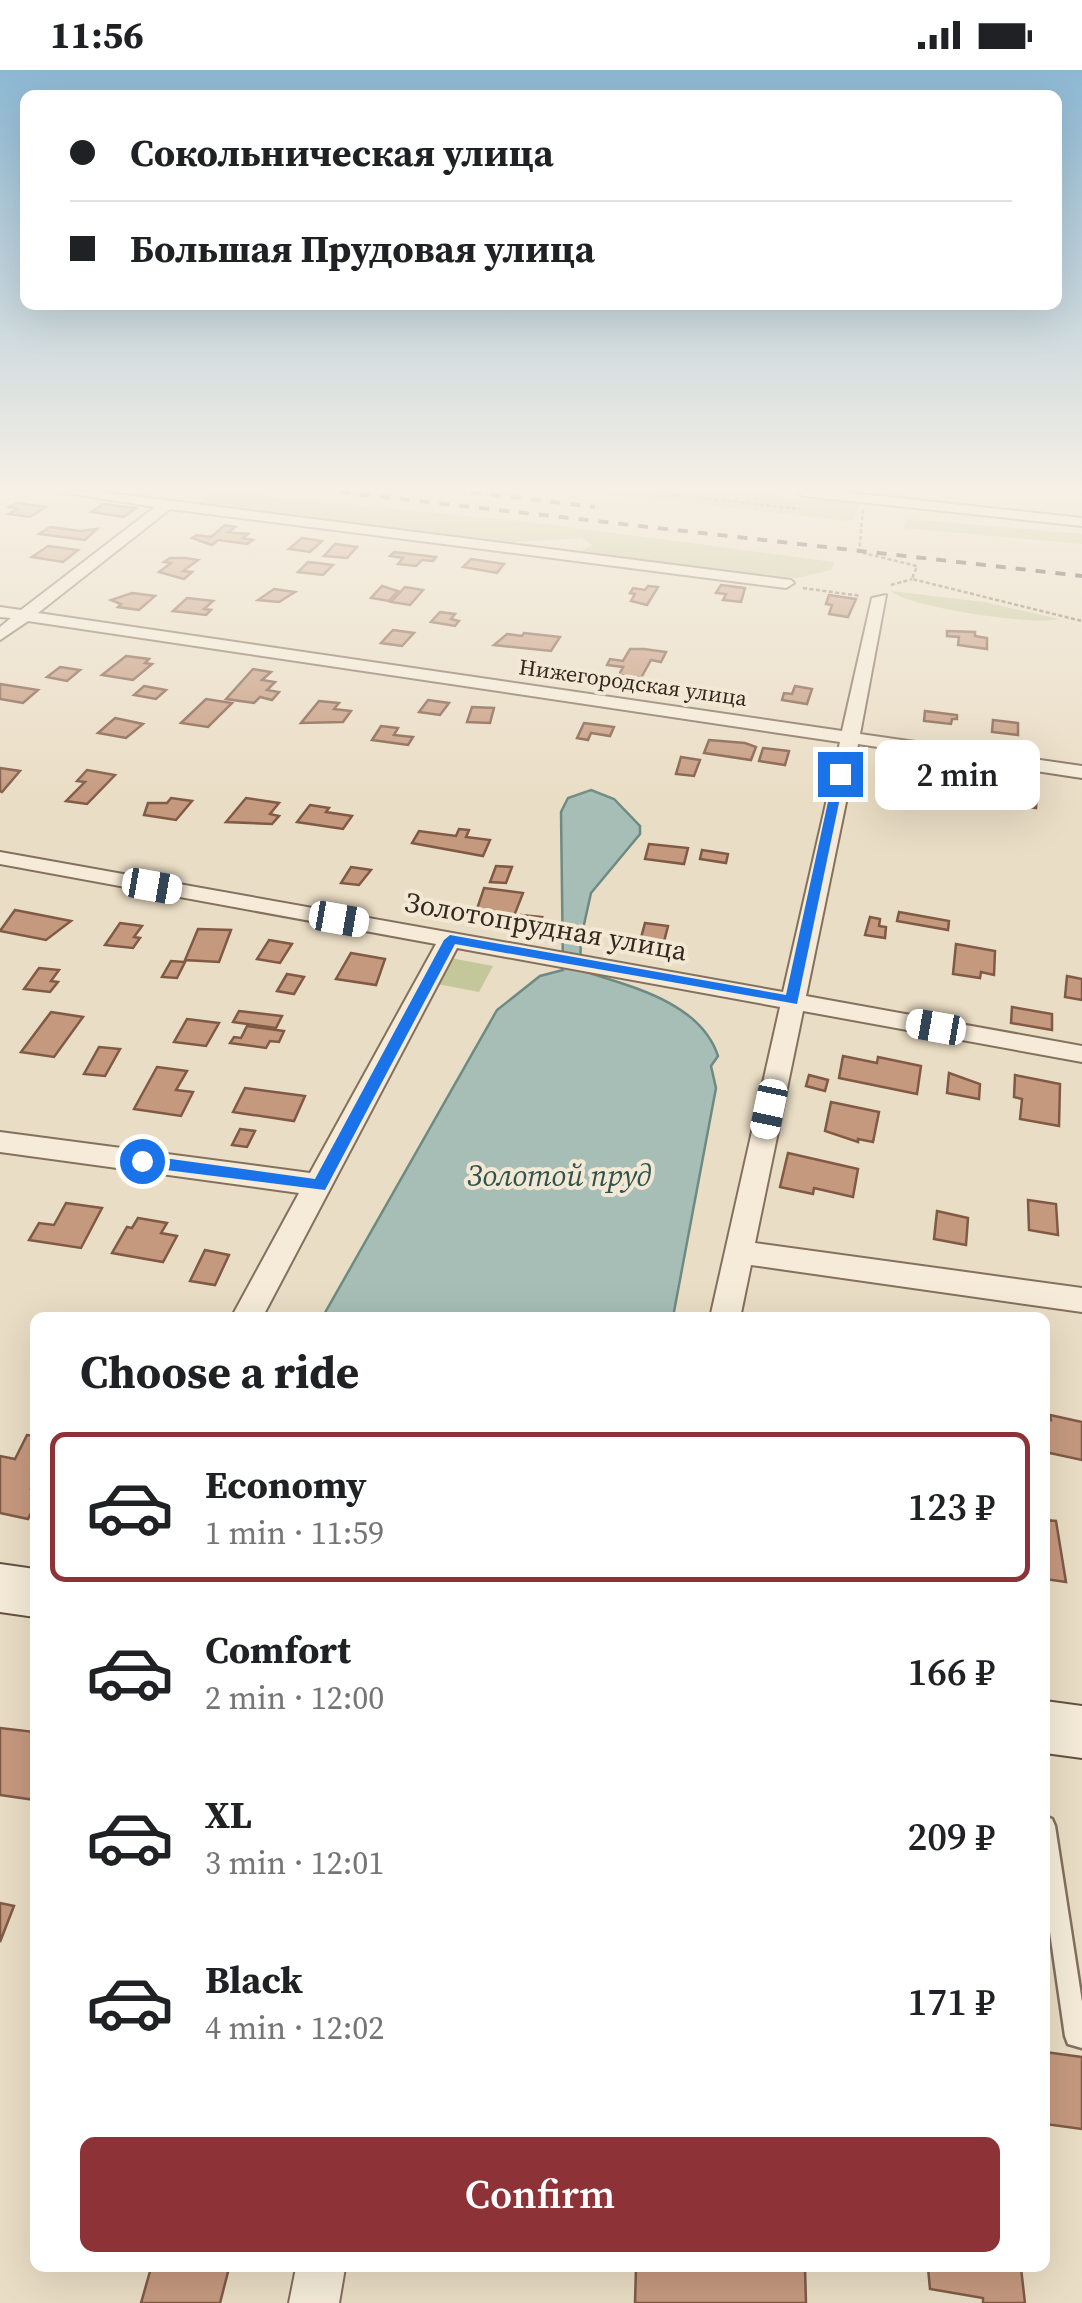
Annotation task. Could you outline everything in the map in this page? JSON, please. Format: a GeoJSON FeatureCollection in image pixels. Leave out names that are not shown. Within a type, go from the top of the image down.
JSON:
{"type":"FeatureCollection","features":[{"type":"Feature","properties":{"kind":"main road"},"geometry":{"type":"LineString","coordinates":[[0,1588],[30,1592]]}},
{"type":"Feature","properties":{"kind":"main road"},"geometry":{"type":"LineString","coordinates":[[1050,1729],[1082,1732]]}},
{"type":"Feature","properties":{"kind":"street"},"geometry":{"type":"LineString","coordinates":[[0,635],[50,596]]}},
{"type":"Feature","properties":{"kind":"street"},"geometry":{"type":"LineString","coordinates":[[726,1312],[880,598]]}},
{"type":"Feature","properties":{"kind":"street","name":"Нижегородская улица"},"geometry":{"type":"LineString","coordinates":[[0,612],[1082,772]]}},
{"type":"Feature","properties":{"kind":"street","name":"Золотопрудная улица"},"geometry":{"type":"LineString","coordinates":[[0,858],[1082,1054]]}},
{"type":"Feature","properties":{"kind":"street"},"geometry":{"type":"LineString","coordinates":[[249,1312],[450,940]]}},
{"type":"Feature","properties":{"kind":"street"},"geometry":{"type":"LineString","coordinates":[[0,1142],[319,1186]]}},
{"type":"Feature","properties":{"kind":"street"},"geometry":{"type":"LineString","coordinates":[[738,1252],[1082,1300]]}},
{"type":"Feature","properties":{"kind":"street"},"geometry":{"type":"LineString","coordinates":[[314,2303],[319,2272]]}},
{"type":"Feature","properties":{"kind":"lane"},"geometry":{"type":"LineString","coordinates":[[1050,1860],[1076,2036],[1082,2037]]}},
{"type":"Feature","properties":{"kind":"path"},"geometry":{"type":"LineString","coordinates":[[869,596],[880,598]]}},
{"type":"Feature","properties":{"kind":"path"},"geometry":{"type":"LineString","coordinates":[[982,596],[1082,622]]}},
{"type":"Feature","properties":{"kind":"green space"},"geometry":{"type":"Polygon","coordinates":[[[902,597],[984,602],[1059,619],[972,614],[902,597]]]}},
{"type":"Feature","properties":{"kind":"green space"},"geometry":{"type":"Polygon","coordinates":[[[451,958],[493,966],[479,992],[437,984],[451,958]]]}},
{"type":"Feature","properties":{"kind":"water","name":"Золотой пруд"},"geometry":{"type":"Polygon","coordinates":[[[591,790],[614,799],[640,826],[640,834],[591,893],[581,938],[580,970],[640,990],[679,1009],[709,1037],[718,1056],[711,1066],[716,1088],[674,1312],[325,1312],[497,1010],[540,976],[563,970],[561,812],[568,798],[591,790]]]}},
{"type":"Feature","properties":{"kind":"building"},"geometry":{"type":"Polygon","coordinates":[[[155,596],[139,610],[118,607],[121,604],[111,600],[155,596]]]}},
{"type":"Feature","properties":{"kind":"building"},"geometry":{"type":"Polygon","coordinates":[[[264,596],[288,596],[279,602],[258,600],[264,596]]]}},
{"type":"Feature","properties":{"kind":"building"},"geometry":{"type":"Polygon","coordinates":[[[373,596],[393,596],[389,601],[373,596]]]}},
{"type":"Feature","properties":{"kind":"building"},"geometry":{"type":"Polygon","coordinates":[[[396,596],[418,596],[410,605],[391,602],[396,596]]]}},
{"type":"Feature","properties":{"kind":"building"},"geometry":{"type":"Polygon","coordinates":[[[634,596],[652,596],[647,605],[631,601],[634,596]]]}},
{"type":"Feature","properties":{"kind":"building"},"geometry":{"type":"Polygon","coordinates":[[[725,596],[743,596],[741,602],[723,600],[725,596]]]}},
{"type":"Feature","properties":{"kind":"building"},"geometry":{"type":"Polygon","coordinates":[[[829,596],[856,599],[848,617],[829,614],[832,605],[826,604],[829,596]]]}},
{"type":"Feature","properties":{"kind":"building"},"geometry":{"type":"Polygon","coordinates":[[[187,598],[213,601],[204,609],[211,610],[206,615],[173,611],[187,598]]]}},
{"type":"Feature","properties":{"kind":"building"},"geometry":{"type":"Polygon","coordinates":[[[440,612],[455,614],[451,619],[459,621],[455,626],[431,622],[440,612]]]}},
{"type":"Feature","properties":{"kind":"building"},"geometry":{"type":"Polygon","coordinates":[[[393,630],[414,633],[402,646],[381,643],[393,630]]]}},
{"type":"Feature","properties":{"kind":"building"},"geometry":{"type":"Polygon","coordinates":[[[947,631],[975,632],[975,636],[987,638],[987,649],[958,645],[959,637],[947,636],[947,631]]]}},
{"type":"Feature","properties":{"kind":"building"},"geometry":{"type":"Polygon","coordinates":[[[507,634],[560,637],[551,651],[494,645],[507,634]]]}},
{"type":"Feature","properties":{"kind":"building"},"geometry":{"type":"Polygon","coordinates":[[[630,649],[666,652],[661,662],[651,660],[641,678],[619,675],[623,667],[607,665],[610,659],[623,661],[630,649]]]}},
{"type":"Feature","properties":{"kind":"building"},"geometry":{"type":"Polygon","coordinates":[[[126,656],[149,659],[145,663],[152,664],[133,680],[102,675],[126,656]]]}},
{"type":"Feature","properties":{"kind":"building"},"geometry":{"type":"Polygon","coordinates":[[[60,667],[80,670],[67,681],[47,677],[60,667]]]}},
{"type":"Feature","properties":{"kind":"building"},"geometry":{"type":"Polygon","coordinates":[[[253,669],[271,672],[262,680],[275,682],[267,690],[279,692],[272,700],[260,697],[254,703],[226,699],[253,669]]]}},
{"type":"Feature","properties":{"kind":"building"},"geometry":{"type":"Polygon","coordinates":[[[0,684],[38,690],[23,703],[0,699],[0,684]]]}},
{"type":"Feature","properties":{"kind":"building"},"geometry":{"type":"Polygon","coordinates":[[[144,686],[166,690],[156,699],[134,695],[144,686]]]}},
{"type":"Feature","properties":{"kind":"building"},"geometry":{"type":"Polygon","coordinates":[[[795,686],[812,689],[807,704],[782,700],[784,693],[792,694],[795,686]]]}},
{"type":"Feature","properties":{"kind":"building"},"geometry":{"type":"Polygon","coordinates":[[[206,699],[232,703],[208,727],[181,723],[206,699]]]}},
{"type":"Feature","properties":{"kind":"building"},"geometry":{"type":"Polygon","coordinates":[[[428,700],[449,703],[440,715],[419,712],[428,700]]]}},
{"type":"Feature","properties":{"kind":"building"},"geometry":{"type":"Polygon","coordinates":[[[319,701],[339,703],[334,709],[351,711],[343,722],[301,723],[319,701]]]}},
{"type":"Feature","properties":{"kind":"building"},"geometry":{"type":"Polygon","coordinates":[[[472,707],[494,708],[490,723],[467,722],[472,707]]]}},
{"type":"Feature","properties":{"kind":"building"},"geometry":{"type":"Polygon","coordinates":[[[925,711],[957,715],[957,719],[952,719],[951,724],[924,721],[925,711]]]}},
{"type":"Feature","properties":{"kind":"building"},"geometry":{"type":"Polygon","coordinates":[[[115,718],[143,724],[126,738],[98,733],[115,718]]]}},
{"type":"Feature","properties":{"kind":"building"},"geometry":{"type":"Polygon","coordinates":[[[993,720],[1018,723],[1018,735],[992,732],[993,720]]]}},
{"type":"Feature","properties":{"kind":"building"},"geometry":{"type":"Polygon","coordinates":[[[584,723],[614,727],[610,736],[591,733],[588,740],[577,738],[584,723]]]}},
{"type":"Feature","properties":{"kind":"building"},"geometry":{"type":"Polygon","coordinates":[[[381,726],[398,728],[394,735],[413,737],[408,745],[372,740],[381,726]]]}},
{"type":"Feature","properties":{"kind":"building"},"geometry":{"type":"Polygon","coordinates":[[[709,740],[756,747],[751,760],[704,753],[709,740]]]}},
{"type":"Feature","properties":{"kind":"building"},"geometry":{"type":"Polygon","coordinates":[[[763,748],[789,751],[785,765],[759,761],[763,748]]]}},
{"type":"Feature","properties":{"kind":"building"},"geometry":{"type":"Polygon","coordinates":[[[681,757],[700,760],[694,776],[676,774],[681,757]]]}},
{"type":"Feature","properties":{"kind":"building"},"geometry":{"type":"Polygon","coordinates":[[[898,763],[969,775],[965,793],[930,787],[929,791],[918,792],[891,787],[898,763]]]}},
{"type":"Feature","properties":{"kind":"building"},"geometry":{"type":"Polygon","coordinates":[[[0,768],[20,771],[2,792],[0,791],[0,768]]]}},
{"type":"Feature","properties":{"kind":"building"},"geometry":{"type":"Polygon","coordinates":[[[87,770],[115,775],[87,804],[66,801],[85,782],[77,781],[87,770]]]}},
{"type":"Feature","properties":{"kind":"building"},"geometry":{"type":"Polygon","coordinates":[[[1006,790],[1037,795],[1036,808],[1004,803],[1006,790]]]}},
{"type":"Feature","properties":{"kind":"building"},"geometry":{"type":"Polygon","coordinates":[[[171,798],[192,801],[176,820],[144,815],[148,803],[167,803],[171,798]]]}},
{"type":"Feature","properties":{"kind":"building"},"geometry":{"type":"Polygon","coordinates":[[[246,798],[279,803],[270,814],[279,816],[272,824],[226,822],[246,798]]]}},
{"type":"Feature","properties":{"kind":"building"},"geometry":{"type":"Polygon","coordinates":[[[310,805],[352,816],[343,829],[297,822],[310,805]]]}},
{"type":"Feature","properties":{"kind":"building"},"geometry":{"type":"Polygon","coordinates":[[[459,829],[469,830],[466,837],[490,840],[483,856],[412,843],[419,831],[456,836],[459,829]]]}},
{"type":"Feature","properties":{"kind":"building"},"geometry":{"type":"Polygon","coordinates":[[[649,844],[688,848],[684,864],[645,859],[649,844]]]}},
{"type":"Feature","properties":{"kind":"building"},"geometry":{"type":"Polygon","coordinates":[[[702,850],[728,854],[726,863],[700,859],[702,850]]]}},
{"type":"Feature","properties":{"kind":"building"},"geometry":{"type":"Polygon","coordinates":[[[496,866],[512,867],[506,883],[490,882],[496,866]]]}},
{"type":"Feature","properties":{"kind":"building"},"geometry":{"type":"Polygon","coordinates":[[[351,867],[371,870],[359,885],[341,883],[351,867]]]}},
{"type":"Feature","properties":{"kind":"building"},"geometry":{"type":"Polygon","coordinates":[[[484,888],[523,893],[514,916],[476,912],[484,888]]]}},
{"type":"Feature","properties":{"kind":"building"},"geometry":{"type":"Polygon","coordinates":[[[15,910],[71,921],[46,940],[0,931],[15,910]]]}},
{"type":"Feature","properties":{"kind":"building"},"geometry":{"type":"Polygon","coordinates":[[[899,912],[949,921],[948,930],[897,921],[899,912]]]}},
{"type":"Feature","properties":{"kind":"building"},"geometry":{"type":"Polygon","coordinates":[[[521,915],[546,921],[541,935],[515,932],[521,915]]]}},
{"type":"Feature","properties":{"kind":"building"},"geometry":{"type":"Polygon","coordinates":[[[870,917],[880,919],[879,926],[886,927],[885,938],[865,935],[870,917]]]}},
{"type":"Feature","properties":{"kind":"building"},"geometry":{"type":"Polygon","coordinates":[[[120,923],[142,926],[134,937],[140,938],[133,948],[105,945],[120,923]]]}},
{"type":"Feature","properties":{"kind":"building"},"geometry":{"type":"Polygon","coordinates":[[[645,923],[668,926],[661,953],[638,949],[645,923]]]}},
{"type":"Feature","properties":{"kind":"building"},"geometry":{"type":"Polygon","coordinates":[[[198,929],[231,930],[219,962],[185,960],[198,929]]]}},
{"type":"Feature","properties":{"kind":"building"},"geometry":{"type":"Polygon","coordinates":[[[269,940],[292,944],[280,963],[257,959],[269,940]]]}},
{"type":"Feature","properties":{"kind":"building"},"geometry":{"type":"Polygon","coordinates":[[[956,944],[995,951],[994,975],[981,972],[980,978],[953,974],[956,944]]]}},
{"type":"Feature","properties":{"kind":"building"},"geometry":{"type":"Polygon","coordinates":[[[351,953],[385,959],[376,985],[336,979],[351,953]]]}},
{"type":"Feature","properties":{"kind":"building"},"geometry":{"type":"Polygon","coordinates":[[[171,961],[185,962],[177,978],[162,977],[171,961]]]}},
{"type":"Feature","properties":{"kind":"building"},"geometry":{"type":"Polygon","coordinates":[[[39,968],[59,970],[51,981],[58,982],[50,992],[24,989],[39,968]]]}},
{"type":"Feature","properties":{"kind":"building"},"geometry":{"type":"Polygon","coordinates":[[[287,974],[304,977],[294,994],[277,991],[287,974]]]}},
{"type":"Feature","properties":{"kind":"building"},"geometry":{"type":"Polygon","coordinates":[[[1067,976],[1082,979],[1082,1000],[1065,997],[1067,976]]]}},
{"type":"Feature","properties":{"kind":"building"},"geometry":{"type":"Polygon","coordinates":[[[1012,1007],[1052,1014],[1052,1030],[1011,1023],[1012,1007]]]}},
{"type":"Feature","properties":{"kind":"building"},"geometry":{"type":"Polygon","coordinates":[[[239,1011],[282,1016],[276,1028],[233,1022],[239,1011]]]}},
{"type":"Feature","properties":{"kind":"building"},"geometry":{"type":"Polygon","coordinates":[[[51,1012],[83,1017],[54,1057],[21,1052],[51,1012]]]}},
{"type":"Feature","properties":{"kind":"building"},"geometry":{"type":"Polygon","coordinates":[[[187,1019],[219,1023],[206,1046],[174,1042],[187,1019]]]}},
{"type":"Feature","properties":{"kind":"building"},"geometry":{"type":"Polygon","coordinates":[[[247,1026],[284,1031],[279,1042],[270,1041],[266,1048],[230,1043],[234,1037],[241,1038],[247,1026]]]}},
{"type":"Feature","properties":{"kind":"building"},"geometry":{"type":"Polygon","coordinates":[[[99,1047],[120,1049],[105,1076],[84,1074],[99,1047]]]}},
{"type":"Feature","properties":{"kind":"building"},"geometry":{"type":"Polygon","coordinates":[[[843,1056],[877,1063],[878,1057],[921,1066],[917,1094],[839,1078],[843,1056]]]}},
{"type":"Feature","properties":{"kind":"building"},"geometry":{"type":"Polygon","coordinates":[[[157,1067],[187,1071],[176,1090],[193,1092],[181,1116],[134,1109],[157,1067]]]}},
{"type":"Feature","properties":{"kind":"building"},"geometry":{"type":"Polygon","coordinates":[[[949,1073],[980,1084],[979,1099],[947,1093],[949,1073]]]}},
{"type":"Feature","properties":{"kind":"building"},"geometry":{"type":"Polygon","coordinates":[[[809,1075],[828,1080],[825,1091],[806,1086],[809,1075]]]}},
{"type":"Feature","properties":{"kind":"building"},"geometry":{"type":"Polygon","coordinates":[[[1015,1075],[1060,1084],[1059,1126],[1020,1119],[1022,1099],[1014,1097],[1015,1075]]]}},
{"type":"Feature","properties":{"kind":"building"},"geometry":{"type":"Polygon","coordinates":[[[245,1088],[305,1096],[294,1121],[233,1112],[245,1088]]]}},
{"type":"Feature","properties":{"kind":"building"},"geometry":{"type":"Polygon","coordinates":[[[831,1102],[879,1112],[873,1142],[858,1142],[825,1131],[831,1102]]]}},
{"type":"Feature","properties":{"kind":"building"},"geometry":{"type":"Polygon","coordinates":[[[240,1129],[255,1131],[247,1147],[232,1145],[240,1129]]]}},
{"type":"Feature","properties":{"kind":"building"},"geometry":{"type":"Polygon","coordinates":[[[788,1153],[858,1169],[853,1197],[814,1188],[813,1194],[780,1187],[788,1153]]]}},
{"type":"Feature","properties":{"kind":"building"},"geometry":{"type":"Polygon","coordinates":[[[1028,1200],[1056,1204],[1058,1235],[1029,1230],[1028,1200]]]}},
{"type":"Feature","properties":{"kind":"building"},"geometry":{"type":"Polygon","coordinates":[[[66,1203],[102,1208],[81,1248],[29,1240],[39,1223],[54,1225],[66,1203]]]}},
{"type":"Feature","properties":{"kind":"building"},"geometry":{"type":"Polygon","coordinates":[[[937,1211],[968,1218],[966,1245],[934,1239],[937,1211]]]}},
{"type":"Feature","properties":{"kind":"building"},"geometry":{"type":"Polygon","coordinates":[[[138,1218],[167,1223],[161,1233],[177,1236],[163,1262],[112,1253],[127,1227],[132,1228],[138,1218]]]}},
{"type":"Feature","properties":{"kind":"building"},"geometry":{"type":"Polygon","coordinates":[[[205,1250],[229,1255],[215,1285],[190,1281],[205,1250]]]}},
{"type":"Feature","properties":{"kind":"building"},"geometry":{"type":"Polygon","coordinates":[[[1050,1415],[1082,1422],[1082,1460],[1050,1453],[1050,1415]]]}},
{"type":"Feature","properties":{"kind":"building"},"geometry":{"type":"Polygon","coordinates":[[[30,1435],[28,1519],[0,1513],[0,1456],[15,1459],[30,1435]]]}},
{"type":"Feature","properties":{"kind":"building"},"geometry":{"type":"Polygon","coordinates":[[[1050,1520],[1056,1521],[1066,1582],[1050,1580],[1050,1520]]]}},
{"type":"Feature","properties":{"kind":"building"},"geometry":{"type":"Polygon","coordinates":[[[0,1728],[30,1731],[30,1799],[0,1795],[0,1728]]]}},
{"type":"Feature","properties":{"kind":"building"},"geometry":{"type":"Polygon","coordinates":[[[0,1903],[14,1906],[0,1942],[0,1903]]]}},
{"type":"Feature","properties":{"kind":"building"},"geometry":{"type":"Polygon","coordinates":[[[1050,2053],[1082,2057],[1082,2129],[1050,2125],[1050,2053]]]}},
{"type":"Feature","properties":{"kind":"building"},"geometry":{"type":"Polygon","coordinates":[[[150,2272],[228,2272],[220,2303],[141,2303],[150,2272]]]}},
{"type":"Feature","properties":{"kind":"building"},"geometry":{"type":"Polygon","coordinates":[[[636,2272],[805,2272],[806,2303],[635,2303],[636,2272]]]}},
{"type":"Feature","properties":{"kind":"building"},"geometry":{"type":"Polygon","coordinates":[[[928,2272],[1021,2272],[1025,2303],[983,2303],[983,2298],[930,2289],[928,2272]]]}},
{"type":"Feature","properties":{"kind":"route"},"geometry":{"type":"LineString","coordinates":[[142,1161],[319,1186],[450,940],[792,1001],[840,774]]}}]}
